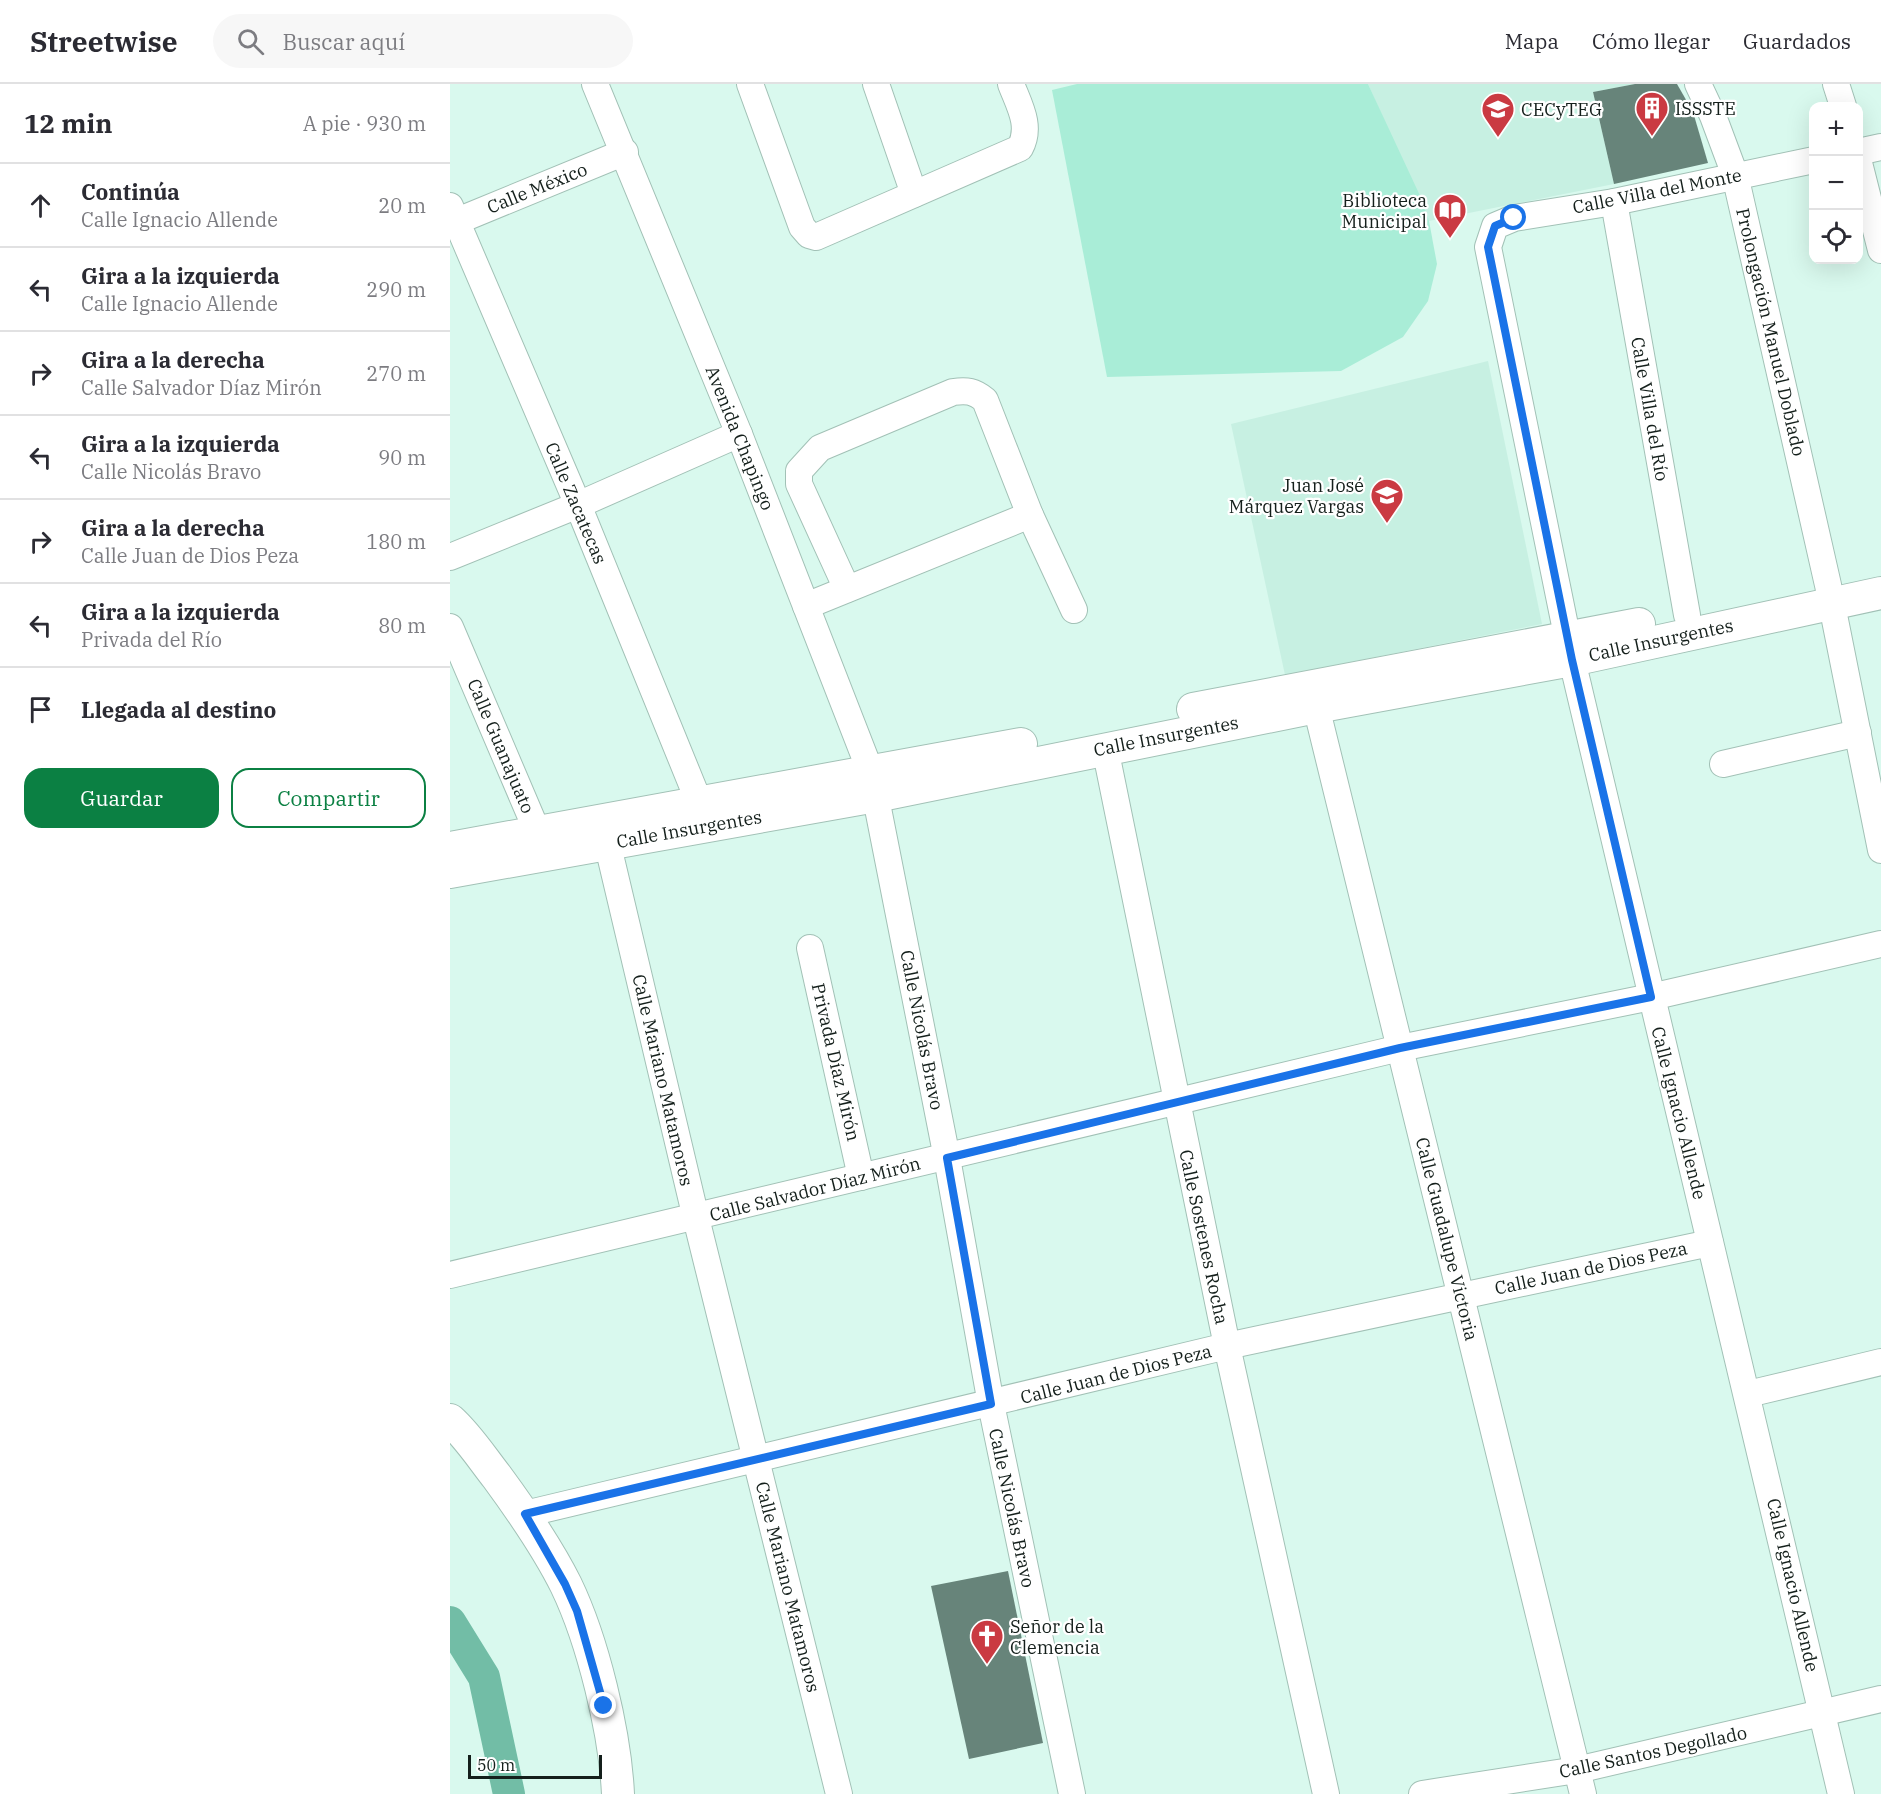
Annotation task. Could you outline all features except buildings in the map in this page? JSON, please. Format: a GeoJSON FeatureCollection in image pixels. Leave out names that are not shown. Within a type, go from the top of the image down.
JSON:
{"type":"FeatureCollection","features":[{"type":"Feature","properties":{"kind":"main road","name":"Calle Insurgentes"},"geometry":{"type":"LineString","coordinates":[[450,872],[605,831],[699,802],[874,784],[1830,595],[1881,573]]}},
{"type":"Feature","properties":{"kind":"main road","name":"Calle Insurgentes"},"geometry":{"type":"LineString","coordinates":[[1570,648],[1687,615],[1830,595],[1881,593]]}},
{"type":"Feature","properties":{"kind":"main road","name":"Calle Insurgentes"},"geometry":{"type":"LineString","coordinates":[[450,848],[537,831],[605,831],[874,784],[1105,748],[1313,696]]}},
{"type":"Feature","properties":{"kind":"main road"},"geometry":{"type":"LineString","coordinates":[[450,1420],[525,1514],[565,1584],[577,1611],[604,1706],[616,1767],[618,1794]]}},
{"type":"Feature","properties":{"kind":"street","name":"Avenida Chapingo"},"geometry":{"type":"LineString","coordinates":[[595,84],[625,152],[739,434],[874,784]]}},
{"type":"Feature","properties":{"kind":"street"},"geometry":{"type":"LineString","coordinates":[[750,84],[802,227],[809,235],[816,237],[1010,155],[1020,148],[1025,139],[1026,126],[1011,84]]}},
{"type":"Feature","properties":{"kind":"street"},"geometry":{"type":"LineString","coordinates":[[876,84],[914,194]]}},
{"type":"Feature","properties":{"kind":"street","name":"Prolongación Manuel Doblado"},"geometry":{"type":"LineString","coordinates":[[1698,84],[1713,116],[1735,175],[1830,595],[1881,850]]}},
{"type":"Feature","properties":{"kind":"street"},"geometry":{"type":"LineString","coordinates":[[1836,84],[1842,102]]}},
{"type":"Feature","properties":{"kind":"street"},"geometry":{"type":"LineString","coordinates":[[1863,151],[1881,147]]}},
{"type":"Feature","properties":{"kind":"street","name":"Calle México"},"geometry":{"type":"LineString","coordinates":[[452,217],[625,152]]}},
{"type":"Feature","properties":{"kind":"street","name":"Calle Villa del Monte"},"geometry":{"type":"LineString","coordinates":[[1500,222],[1614,202],[1809,161]]}},
{"type":"Feature","properties":{"kind":"street"},"geometry":{"type":"LineString","coordinates":[[1863,179],[1881,249]]}},
{"type":"Feature","properties":{"kind":"street","name":"Calle Villa del Río"},"geometry":{"type":"LineString","coordinates":[[1614,202],[1687,615]]}},
{"type":"Feature","properties":{"kind":"street","name":"Calle Zacatecas"},"geometry":{"type":"LineString","coordinates":[[452,217],[578,506],[699,802]]}},
{"type":"Feature","properties":{"kind":"street","name":"Calle Ignacio Allende"},"geometry":{"type":"LineString","coordinates":[[1500,222],[1490,233],[1488,247],[1570,648],[1841,1794]]}},
{"type":"Feature","properties":{"kind":"street"},"geometry":{"type":"LineString","coordinates":[[847,589],[799,484],[799,471],[820,448],[953,392],[965,390],[976,393],[985,400],[1030,515],[1074,610]]}},
{"type":"Feature","properties":{"kind":"street"},"geometry":{"type":"LineString","coordinates":[[450,557],[578,506],[739,434]]}},
{"type":"Feature","properties":{"kind":"street"},"geometry":{"type":"LineString","coordinates":[[806,606],[1030,515]]}},
{"type":"Feature","properties":{"kind":"street","name":"Calle Guanajuato"},"geometry":{"type":"LineString","coordinates":[[450,627],[537,831]]}},
{"type":"Feature","properties":{"kind":"street","name":"Calle Guadalupe Victoria"},"geometry":{"type":"LineString","coordinates":[[1313,696],[1580,1782]]}},
{"type":"Feature","properties":{"kind":"street"},"geometry":{"type":"LineString","coordinates":[[1723,764],[1858,734]]}},
{"type":"Feature","properties":{"kind":"street","name":"Calle Sostenes Rocha"},"geometry":{"type":"LineString","coordinates":[[1105,748],[1227,1346],[1326,1794]]}},
{"type":"Feature","properties":{"kind":"street","name":"Calle Nicolás Bravo"},"geometry":{"type":"LineString","coordinates":[[874,784],[947,1158],[991,1404],[1072,1794]]}},
{"type":"Feature","properties":{"kind":"street","name":"Calle Mariano Matamoros"},"geometry":{"type":"LineString","coordinates":[[605,831],[696,1218],[839,1794]]}},
{"type":"Feature","properties":{"kind":"street","name":"Calle Salvador Díaz Mirón"},"geometry":{"type":"LineString","coordinates":[[450,1275],[1400,1048],[1651,997],[1881,944]]}},
{"type":"Feature","properties":{"kind":"street","name":"Privada Díaz Mirón"},"geometry":{"type":"LineString","coordinates":[[810,948],[861,1177]]}},
{"type":"Feature","properties":{"kind":"street","name":"Calle Juan de Dios Peza"},"geometry":{"type":"LineString","coordinates":[[525,1514],[1227,1346],[1710,1243]]}},
{"type":"Feature","properties":{"kind":"street"},"geometry":{"type":"LineString","coordinates":[[1748,1394],[1881,1362]]}},
{"type":"Feature","properties":{"kind":"street","name":"Calle Santos Degollado"},"geometry":{"type":"LineString","coordinates":[[1422,1794],[1580,1782],[1881,1699]]}},
{"type":"Feature","properties":{"kind":"shaded area"},"geometry":{"type":"Polygon","coordinates":[[[1077,84],[1368,84],[1422,200],[1429,221],[1437,264],[1428,301],[1403,337],[1341,371],[1107,377],[1052,90],[1077,84]]]}},
{"type":"Feature","properties":{"kind":"shaded area","name":"CECyTEG"},"geometry":{"type":"Polygon","coordinates":[[[1368,84],[1635,84],[1593,92],[1614,184],[1429,221],[1368,84]]]}},
{"type":"Feature","properties":{"kind":"shaded area","name":"Juan José Márquez Vargas"},"geometry":{"type":"Polygon","coordinates":[[[1488,361],[1542,624],[1285,675],[1231,424],[1488,361]]]}},
{"type":"Feature","properties":{"kind":"waterway"},"geometry":{"type":"LineString","coordinates":[[450,1622],[484,1677],[509,1794]]}},
{"type":"Feature","properties":{"kind":"place","name":"ISSSTE"},"geometry":{"type":"Point","coordinates":[1652,137]}},
{"type":"Feature","properties":{"kind":"place","name":"CECyTEG"},"geometry":{"type":"Point","coordinates":[1498,138]}},
{"type":"Feature","properties":{"kind":"place","name":"Biblioteca Municipal"},"geometry":{"type":"Point","coordinates":[1450,239]}},
{"type":"Feature","properties":{"kind":"place","name":"Juan José Márquez Vargas"},"geometry":{"type":"Point","coordinates":[1387,524]}},
{"type":"Feature","properties":{"kind":"place","name":"Señor de la Clemencia"},"geometry":{"type":"Point","coordinates":[987,1665]}},
{"type":"Feature","properties":{"kind":"route"},"geometry":{"type":"LineString","coordinates":[[604,1706],[577,1611],[565,1584],[525,1514],[991,1404],[947,1158],[1176,1100],[1400,1048],[1651,997],[1572,660],[1488,247],[1490,233],[1495,226],[1514,218]]}}]}
